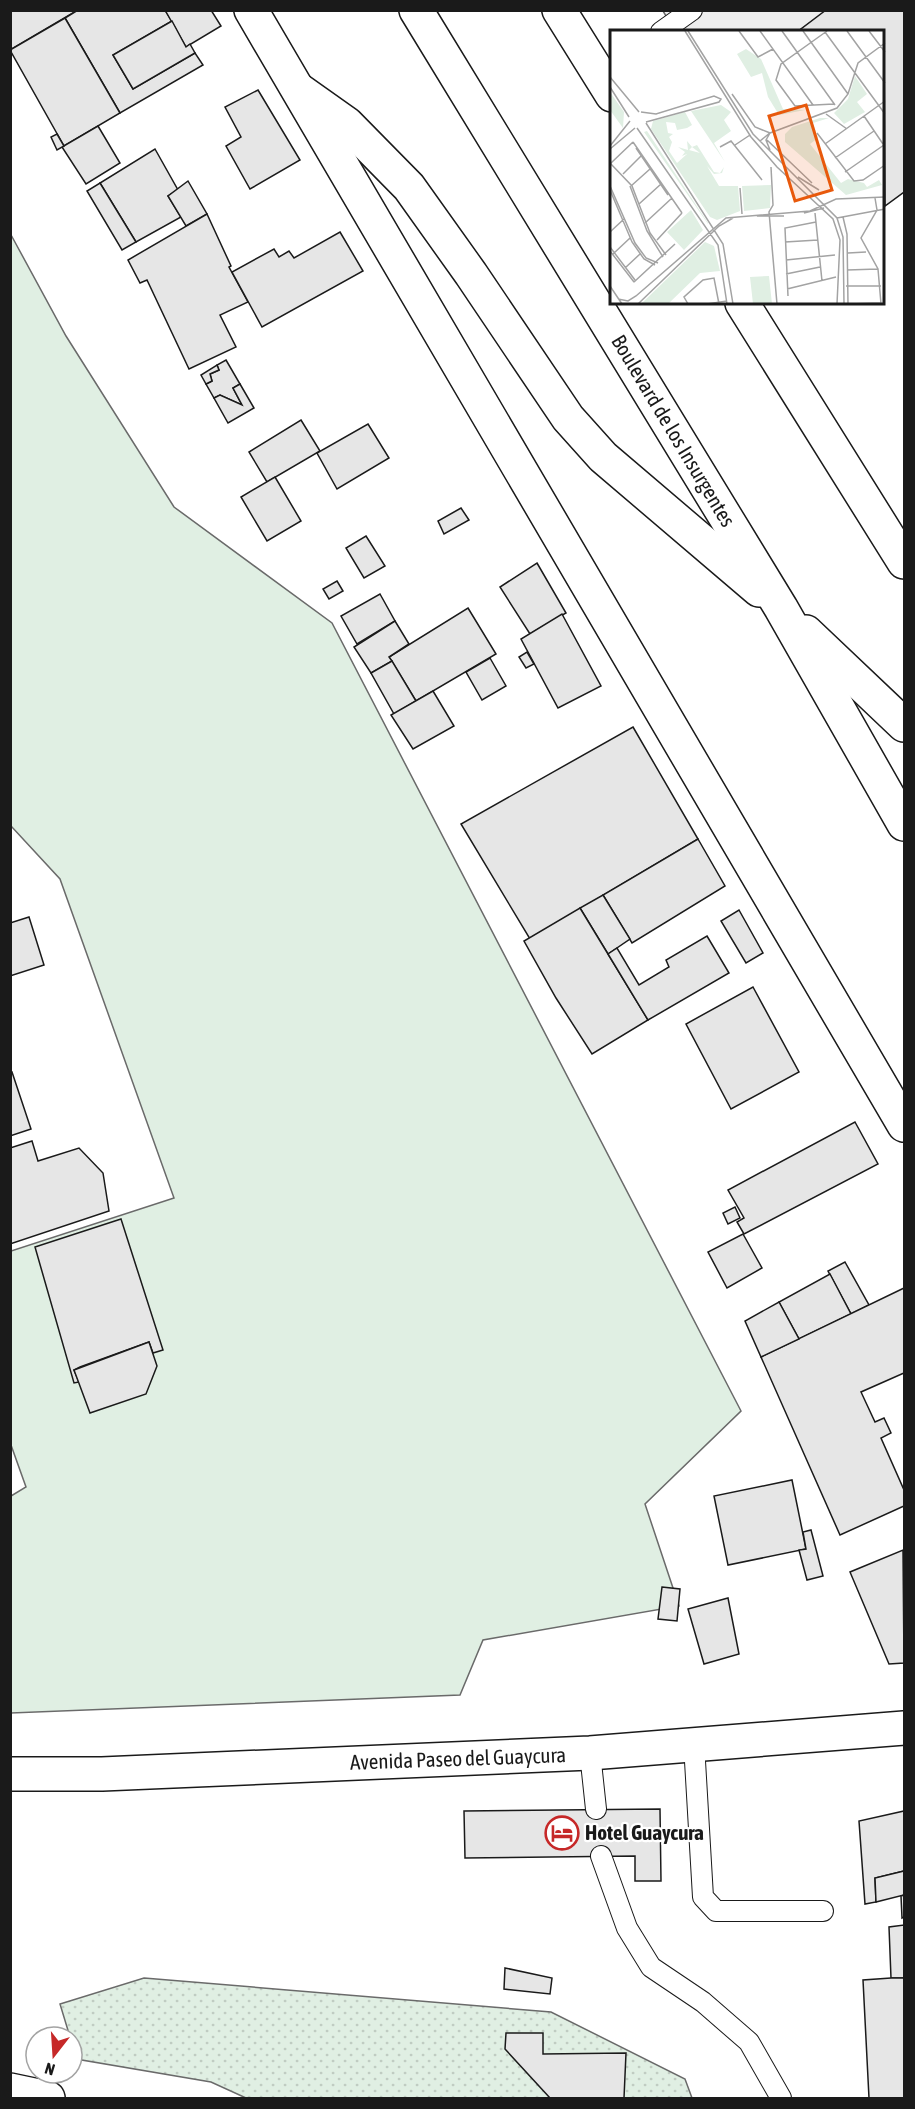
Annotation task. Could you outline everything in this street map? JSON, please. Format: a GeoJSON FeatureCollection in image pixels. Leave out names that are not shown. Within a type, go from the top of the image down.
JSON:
{"type":"FeatureCollection","features":[{"type":"Feature","properties":{"kind":"street"},"geometry":{"type":"LineString","coordinates":[[251,10],[904,1125]]}},
{"type":"Feature","properties":{"kind":"street","name":"Boulevard de los Insurgentes"},"geometry":{"type":"LineString","coordinates":[[416,10],[781,608],[904,824]]}},
{"type":"Feature","properties":{"kind":"street"},"geometry":{"type":"LineString","coordinates":[[560,10],[608,78]]}},
{"type":"Feature","properties":{"kind":"street"},"geometry":{"type":"LineString","coordinates":[[299,90],[347,124],[409,187],[568,418],[603,457],[781,608],[904,725]]}},
{"type":"Feature","properties":{"kind":"street"},"geometry":{"type":"LineString","coordinates":[[743,304],[904,562]]}},
{"type":"Feature","properties":{"kind":"street","name":"Avenida Paseo del Guaycura"},"geometry":{"type":"LineString","coordinates":[[10,1774],[102,1774],[590,1753],[904,1728]]}},
{"type":"Feature","properties":{"kind":"street"},"geometry":{"type":"LineString","coordinates":[[10,2090],[48,2098]]}},
{"type":"Feature","properties":{"kind":"lane"},"geometry":{"type":"LineString","coordinates":[[664,30],[692,10]]}},
{"type":"Feature","properties":{"kind":"lane"},"geometry":{"type":"LineString","coordinates":[[694,1744],[703,1897],[716,1911],[823,1911]]}},
{"type":"Feature","properties":{"kind":"lane"},"geometry":{"type":"LineString","coordinates":[[590,1753],[596,1809]]}},
{"type":"Feature","properties":{"kind":"lane"},"geometry":{"type":"LineString","coordinates":[[601,1856],[627,1928],[651,1967],[703,2002],[749,2042],[781,2098]]}},
{"type":"Feature","properties":{"kind":"green space"},"geometry":{"type":"Polygon","coordinates":[[[10,233],[66,336],[174,507],[332,623],[741,1411],[645,1504],[679,1606],[483,1640],[460,1695],[11,1713],[11,1496],[26,1487],[11,1445],[11,1251],[174,1198],[60,879],[11,826],[10,233]]]}},
{"type":"Feature","properties":{"kind":"green space"},"geometry":{"type":"Polygon","coordinates":[[[144,1978],[551,2012],[685,2079],[692,2098],[246,2098],[211,2082],[84,2060],[84,2025],[66,2025],[60,2004],[144,1978]]]}},
{"type":"Feature","properties":{"kind":"shaded area"},"geometry":{"type":"Polygon","coordinates":[[[663,11],[826,11],[800,30],[674,30],[663,11]]]}},
{"type":"Feature","properties":{"kind":"building"},"geometry":{"type":"Polygon","coordinates":[[[10,10],[78,10],[10,50],[10,10]]]}},
{"type":"Feature","properties":{"kind":"building"},"geometry":{"type":"Polygon","coordinates":[[[78,10],[165,10],[172,21],[113,55],[133,89],[195,53],[203,65],[120,113],[65,18],[78,10]]]}},
{"type":"Feature","properties":{"kind":"building"},"geometry":{"type":"Polygon","coordinates":[[[165,10],[211,10],[221,26],[186,47],[165,10]]]}},
{"type":"Feature","properties":{"kind":"building"},"geometry":{"type":"Polygon","coordinates":[[[826,10],[904,10],[904,192],[885,206],[885,30],[800,30],[826,10]]]}},
{"type":"Feature","properties":{"kind":"building"},"geometry":{"type":"Polygon","coordinates":[[[65,18],[120,113],[64,146],[10,50],[65,18]]]}},
{"type":"Feature","properties":{"kind":"building"},"geometry":{"type":"Polygon","coordinates":[[[172,21],[186,47],[190,44],[195,53],[133,89],[113,55],[172,21]]]}},
{"type":"Feature","properties":{"kind":"building"},"geometry":{"type":"Polygon","coordinates":[[[258,90],[300,160],[250,189],[226,146],[241,137],[225,107],[258,90]]]}},
{"type":"Feature","properties":{"kind":"building"},"geometry":{"type":"Polygon","coordinates":[[[98,126],[120,163],[86,184],[62,147],[98,126]]]}},
{"type":"Feature","properties":{"kind":"building"},"geometry":{"type":"Polygon","coordinates":[[[57,134],[64,146],[57,150],[51,137],[57,134]]]}},
{"type":"Feature","properties":{"kind":"building"},"geometry":{"type":"Polygon","coordinates":[[[155,149],[178,190],[168,196],[181,217],[136,242],[100,183],[155,149]]]}},
{"type":"Feature","properties":{"kind":"building"},"geometry":{"type":"Polygon","coordinates":[[[188,181],[207,214],[186,226],[168,196],[188,181]]]}},
{"type":"Feature","properties":{"kind":"building"},"geometry":{"type":"Polygon","coordinates":[[[100,183],[136,242],[122,250],[87,191],[100,183]]]}},
{"type":"Feature","properties":{"kind":"building"},"geometry":{"type":"Polygon","coordinates":[[[207,214],[231,266],[229,267],[248,302],[220,315],[236,347],[189,369],[147,280],[140,283],[128,260],[207,214]]]}},
{"type":"Feature","properties":{"kind":"building"},"geometry":{"type":"Polygon","coordinates":[[[340,232],[363,271],[262,327],[232,272],[274,249],[279,257],[289,251],[294,258],[340,232]]]}},
{"type":"Feature","properties":{"kind":"building"},"geometry":{"type":"Polygon","coordinates":[[[226,360],[240,384],[233,388],[242,405],[220,395],[214,398],[206,384],[212,381],[210,374],[219,370],[217,365],[226,360]]]}},
{"type":"Feature","properties":{"kind":"building"},"geometry":{"type":"Polygon","coordinates":[[[217,365],[219,370],[210,374],[212,381],[206,384],[201,375],[217,365]]]}},
{"type":"Feature","properties":{"kind":"building"},"geometry":{"type":"Polygon","coordinates":[[[240,384],[254,408],[228,423],[214,398],[220,395],[242,405],[233,388],[240,384]]]}},
{"type":"Feature","properties":{"kind":"building"},"geometry":{"type":"Polygon","coordinates":[[[301,420],[320,451],[267,482],[249,452],[301,420]]]}},
{"type":"Feature","properties":{"kind":"building"},"geometry":{"type":"Polygon","coordinates":[[[368,424],[389,458],[337,489],[317,453],[368,424]]]}},
{"type":"Feature","properties":{"kind":"building"},"geometry":{"type":"Polygon","coordinates":[[[275,477],[301,521],[267,541],[241,497],[275,477]]]}},
{"type":"Feature","properties":{"kind":"building"},"geometry":{"type":"Polygon","coordinates":[[[461,508],[469,520],[444,534],[438,521],[461,508]]]}},
{"type":"Feature","properties":{"kind":"building"},"geometry":{"type":"Polygon","coordinates":[[[366,536],[385,566],[364,578],[346,548],[366,536]]]}},
{"type":"Feature","properties":{"kind":"building"},"geometry":{"type":"Polygon","coordinates":[[[537,563],[566,613],[530,634],[500,587],[537,563]]]}},
{"type":"Feature","properties":{"kind":"building"},"geometry":{"type":"Polygon","coordinates":[[[337,581],[343,591],[329,599],[323,589],[337,581]]]}},
{"type":"Feature","properties":{"kind":"building"},"geometry":{"type":"Polygon","coordinates":[[[380,594],[395,621],[357,644],[341,616],[380,594]]]}},
{"type":"Feature","properties":{"kind":"building"},"geometry":{"type":"Polygon","coordinates":[[[468,608],[496,654],[416,701],[389,657],[468,608]]]}},
{"type":"Feature","properties":{"kind":"building"},"geometry":{"type":"Polygon","coordinates":[[[562,614],[601,686],[558,708],[521,639],[562,614]]]}},
{"type":"Feature","properties":{"kind":"building"},"geometry":{"type":"Polygon","coordinates":[[[395,621],[409,644],[389,657],[392,661],[371,673],[354,647],[395,621]]]}},
{"type":"Feature","properties":{"kind":"building"},"geometry":{"type":"Polygon","coordinates":[[[527,652],[534,664],[526,668],[519,657],[527,652]]]}},
{"type":"Feature","properties":{"kind":"building"},"geometry":{"type":"Polygon","coordinates":[[[490,658],[506,686],[482,700],[466,672],[490,658]]]}},
{"type":"Feature","properties":{"kind":"building"},"geometry":{"type":"Polygon","coordinates":[[[392,661],[416,701],[394,714],[371,673],[392,661]]]}},
{"type":"Feature","properties":{"kind":"building"},"geometry":{"type":"Polygon","coordinates":[[[433,691],[454,726],[413,749],[391,715],[433,691]]]}},
{"type":"Feature","properties":{"kind":"building"},"geometry":{"type":"Polygon","coordinates":[[[633,727],[698,839],[530,939],[461,824],[633,727]]]}},
{"type":"Feature","properties":{"kind":"building"},"geometry":{"type":"Polygon","coordinates":[[[698,839],[725,886],[632,943],[603,895],[698,839]]]}},
{"type":"Feature","properties":{"kind":"building"},"geometry":{"type":"Polygon","coordinates":[[[603,895],[630,939],[608,954],[580,908],[603,895]]]}},
{"type":"Feature","properties":{"kind":"building"},"geometry":{"type":"Polygon","coordinates":[[[580,908],[648,1020],[592,1054],[556,998],[524,941],[580,908]]]}},
{"type":"Feature","properties":{"kind":"building"},"geometry":{"type":"Polygon","coordinates":[[[739,910],[763,953],[746,963],[721,921],[739,910]]]}},
{"type":"Feature","properties":{"kind":"building"},"geometry":{"type":"Polygon","coordinates":[[[29,917],[44,965],[10,976],[10,923],[29,917]]]}},
{"type":"Feature","properties":{"kind":"building"},"geometry":{"type":"Polygon","coordinates":[[[707,936],[729,973],[648,1020],[608,954],[617,948],[639,985],[669,967],[666,960],[707,936]]]}},
{"type":"Feature","properties":{"kind":"building"},"geometry":{"type":"Polygon","coordinates":[[[753,987],[799,1072],[731,1109],[686,1024],[753,987]]]}},
{"type":"Feature","properties":{"kind":"building"},"geometry":{"type":"Polygon","coordinates":[[[12,1072],[31,1129],[10,1136],[10,1073],[12,1072]]]}},
{"type":"Feature","properties":{"kind":"building"},"geometry":{"type":"Polygon","coordinates":[[[855,1122],[878,1164],[744,1234],[737,1222],[744,1218],[728,1190],[855,1122]]]}},
{"type":"Feature","properties":{"kind":"building"},"geometry":{"type":"Polygon","coordinates":[[[32,1141],[38,1161],[79,1148],[103,1173],[109,1211],[10,1244],[10,1148],[32,1141]]]}},
{"type":"Feature","properties":{"kind":"building"},"geometry":{"type":"Polygon","coordinates":[[[735,1207],[740,1218],[728,1224],[723,1213],[735,1207]]]}},
{"type":"Feature","properties":{"kind":"building"},"geometry":{"type":"Polygon","coordinates":[[[121,1219],[163,1350],[153,1353],[149,1342],[80,1367],[74,1370],[79,1382],[74,1383],[35,1247],[121,1219]]]}},
{"type":"Feature","properties":{"kind":"building"},"geometry":{"type":"Polygon","coordinates":[[[743,1234],[762,1268],[727,1288],[708,1252],[743,1234]]]}},
{"type":"Feature","properties":{"kind":"building"},"geometry":{"type":"Polygon","coordinates":[[[845,1262],[869,1305],[851,1314],[828,1271],[845,1262]]]}},
{"type":"Feature","properties":{"kind":"building"},"geometry":{"type":"Polygon","coordinates":[[[830,1274],[851,1314],[799,1339],[779,1302],[830,1274]]]}},
{"type":"Feature","properties":{"kind":"building"},"geometry":{"type":"Polygon","coordinates":[[[904,1288],[904,1373],[861,1392],[875,1422],[884,1418],[891,1433],[881,1438],[904,1490],[904,1506],[840,1535],[761,1357],[904,1288]]]}},
{"type":"Feature","properties":{"kind":"building"},"geometry":{"type":"Polygon","coordinates":[[[779,1302],[799,1339],[761,1357],[745,1321],[779,1302]]]}},
{"type":"Feature","properties":{"kind":"building"},"geometry":{"type":"Polygon","coordinates":[[[149,1342],[157,1366],[146,1394],[90,1413],[74,1370],[149,1342]]]}},
{"type":"Feature","properties":{"kind":"building"},"geometry":{"type":"Polygon","coordinates":[[[792,1480],[806,1549],[728,1565],[714,1496],[792,1480]]]}},
{"type":"Feature","properties":{"kind":"building"},"geometry":{"type":"Polygon","coordinates":[[[811,1530],[823,1576],[807,1580],[799,1550],[806,1549],[803,1532],[811,1530]]]}},
{"type":"Feature","properties":{"kind":"building"},"geometry":{"type":"Polygon","coordinates":[[[903,1550],[904,1663],[889,1664],[850,1572],[903,1550]]]}},
{"type":"Feature","properties":{"kind":"building"},"geometry":{"type":"Polygon","coordinates":[[[662,1587],[680,1589],[677,1621],[658,1619],[662,1587]]]}},
{"type":"Feature","properties":{"kind":"building"},"geometry":{"type":"Polygon","coordinates":[[[728,1598],[739,1654],[704,1664],[688,1609],[728,1598]]]}},
{"type":"Feature","properties":{"kind":"building","name":"Hotel Guaycura"},"geometry":{"type":"Polygon","coordinates":[[[660,1809],[661,1881],[635,1881],[635,1856],[465,1858],[464,1811],[660,1809]]]}},
{"type":"Feature","properties":{"kind":"building"},"geometry":{"type":"Polygon","coordinates":[[[904,1811],[904,1871],[875,1878],[876,1902],[865,1904],[859,1821],[904,1811]]]}},
{"type":"Feature","properties":{"kind":"building"},"geometry":{"type":"Polygon","coordinates":[[[904,1871],[904,1895],[876,1902],[875,1878],[904,1871]]]}},
{"type":"Feature","properties":{"kind":"building"},"geometry":{"type":"Polygon","coordinates":[[[904,1895],[904,1917],[902,1918],[901,1896],[904,1895]]]}},
{"type":"Feature","properties":{"kind":"building"},"geometry":{"type":"Polygon","coordinates":[[[904,1925],[904,1978],[891,1978],[889,1927],[904,1925]]]}},
{"type":"Feature","properties":{"kind":"building"},"geometry":{"type":"Polygon","coordinates":[[[505,1968],[552,1978],[550,1994],[504,1989],[505,1968]]]}},
{"type":"Feature","properties":{"kind":"building"},"geometry":{"type":"Polygon","coordinates":[[[904,1978],[904,2098],[869,2098],[863,1980],[904,1978]]]}},
{"type":"Feature","properties":{"kind":"building"},"geometry":{"type":"Polygon","coordinates":[[[506,2033],[543,2033],[543,2054],[626,2053],[624,2098],[550,2098],[505,2049],[506,2033]]]}},
{"type":"Feature","properties":{"kind":"place","name":"Hotel Guaycura"},"geometry":{"type":"Point","coordinates":[562,1833]}}]}
